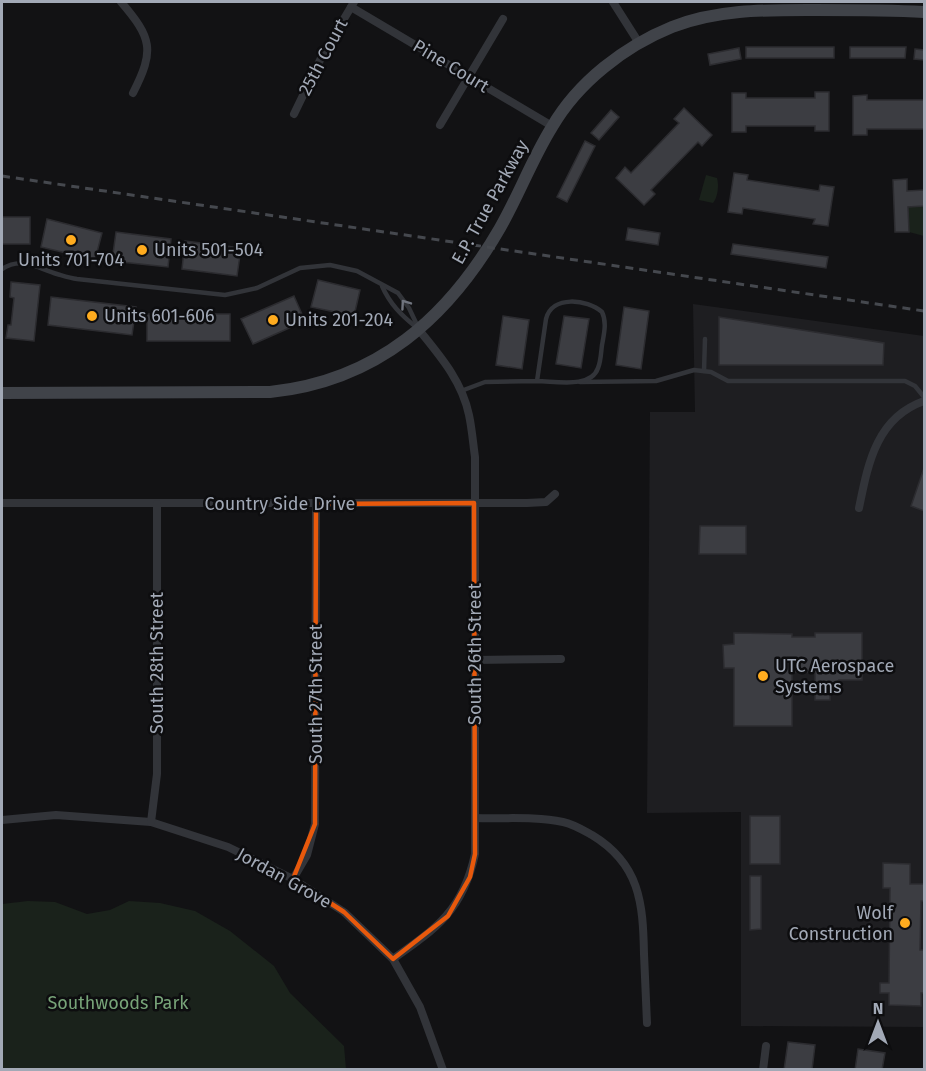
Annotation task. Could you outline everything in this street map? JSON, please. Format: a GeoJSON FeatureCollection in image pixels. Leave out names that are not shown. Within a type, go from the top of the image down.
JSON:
{"type":"FeatureCollection","features":[{"type":"Feature","properties":{"kind":"main road","name":"E.P. True Parkway"},"geometry":{"type":"LineString","coordinates":[[2,393],[255,393],[317,384],[362,368],[419,330],[446,305],[475,269],[500,228],[552,126],[567,105],[586,83],[639,43],[672,27],[696,19],[763,6],[917,9]]}},
{"type":"Feature","properties":{"kind":"street"},"geometry":{"type":"LineString","coordinates":[[121,2],[137,20],[147,40],[148,55],[145,70],[133,93]]}},
{"type":"Feature","properties":{"kind":"street"},"geometry":{"type":"LineString","coordinates":[[613,2],[639,43]]}},
{"type":"Feature","properties":{"kind":"street","name":"Pine Court"},"geometry":{"type":"LineString","coordinates":[[352,4],[552,126]]}},
{"type":"Feature","properties":{"kind":"street","name":"25th Court"},"geometry":{"type":"LineString","coordinates":[[294,114],[323,54],[352,4]]}},
{"type":"Feature","properties":{"kind":"street"},"geometry":{"type":"LineString","coordinates":[[440,125],[503,19]]}},
{"type":"Feature","properties":{"kind":"street","name":"South 26th Street"},"geometry":{"type":"LineString","coordinates":[[393,959],[424,938],[448,916],[470,877],[475,854],[475,457],[469,414],[461,391],[446,362],[419,330]]}},
{"type":"Feature","properties":{"kind":"street"},"geometry":{"type":"LineString","coordinates":[[859,508],[874,449],[884,431],[893,421],[924,399]]}},
{"type":"Feature","properties":{"kind":"street","name":"Country Side Drive"},"geometry":{"type":"LineString","coordinates":[[2,503],[546,502],[555,494]]}},
{"type":"Feature","properties":{"kind":"street","name":"South 28th Street"},"geometry":{"type":"LineString","coordinates":[[151,822],[157,774],[157,504]]}},
{"type":"Feature","properties":{"kind":"street","name":"South 27th Street"},"geometry":{"type":"LineString","coordinates":[[292,879],[307,855],[315,824],[316,504]]}},
{"type":"Feature","properties":{"kind":"street"},"geometry":{"type":"LineString","coordinates":[[475,660],[561,659]]}},
{"type":"Feature","properties":{"kind":"street","name":"Jordan Grove"},"geometry":{"type":"LineString","coordinates":[[2,820],[56,815],[151,822],[228,847],[292,879],[344,912],[393,959],[420,1007],[443,1070]]}},
{"type":"Feature","properties":{"kind":"street"},"geometry":{"type":"LineString","coordinates":[[475,819],[564,822],[602,842],[617,855],[629,872],[639,893],[643,913],[646,1023]]}},
{"type":"Feature","properties":{"kind":"street"},"geometry":{"type":"LineString","coordinates":[[763,1070],[766,1046]]}},
{"type":"Feature","properties":{"kind":"lane"},"geometry":{"type":"LineString","coordinates":[[2,269],[11,264],[28,263],[77,279],[225,295],[257,288],[300,268],[330,265],[357,271],[398,293],[409,308],[419,330]]}},
{"type":"Feature","properties":{"kind":"lane"},"geometry":{"type":"LineString","coordinates":[[382,286],[388,300],[419,330]]}},
{"type":"Feature","properties":{"kind":"lane"},"geometry":{"type":"LineString","coordinates":[[537,381],[548,311],[554,304],[569,302],[598,308],[604,317],[598,370],[589,379],[580,381]]}},
{"type":"Feature","properties":{"kind":"lane"},"geometry":{"type":"LineString","coordinates":[[704,371],[705,339]]}},
{"type":"Feature","properties":{"kind":"lane"},"geometry":{"type":"LineString","coordinates":[[461,391],[485,381],[656,381],[685,371],[704,371],[728,381],[905,381],[915,386],[924,399]]}},
{"type":"Feature","properties":{"kind":"highlighted area"},"geometry":{"type":"Polygon","coordinates":[[[474,503],[475,854],[470,877],[448,916],[393,959],[344,912],[293,879],[315,824],[316,504],[474,503]]]}},
{"type":"Feature","properties":{"kind":"shaded area"},"geometry":{"type":"Polygon","coordinates":[[[693,304],[924,336],[924,1027],[741,1026],[741,812],[647,813],[650,412],[695,412],[693,304]]]}},
{"type":"Feature","properties":{"kind":"green space"},"geometry":{"type":"Polygon","coordinates":[[[706,175],[717,178],[718,191],[713,203],[699,200],[706,175]]]}},
{"type":"Feature","properties":{"kind":"green space"},"geometry":{"type":"Polygon","coordinates":[[[924,206],[924,236],[909,232],[908,207],[924,206]]]}},
{"type":"Feature","properties":{"kind":"green space","name":"Southwoods Park"},"geometry":{"type":"Polygon","coordinates":[[[28,901],[55,902],[87,914],[110,910],[129,901],[160,903],[195,911],[230,931],[274,966],[290,993],[344,1046],[346,1069],[2,1069],[2,904],[28,901]]]}},
{"type":"Feature","properties":{"kind":"building"},"geometry":{"type":"Polygon","coordinates":[[[746,47],[834,47],[834,58],[746,58],[746,47]]]}},
{"type":"Feature","properties":{"kind":"building"},"geometry":{"type":"Polygon","coordinates":[[[850,47],[906,47],[905,58],[850,58],[850,47]]]}},
{"type":"Feature","properties":{"kind":"building"},"geometry":{"type":"Polygon","coordinates":[[[739,48],[741,59],[710,65],[708,54],[739,48]]]}},
{"type":"Feature","properties":{"kind":"building"},"geometry":{"type":"Polygon","coordinates":[[[915,49],[924,50],[924,60],[914,59],[915,49]]]}},
{"type":"Feature","properties":{"kind":"building"},"geometry":{"type":"Polygon","coordinates":[[[815,92],[829,92],[829,131],[815,131],[815,126],[746,126],[746,132],[732,132],[732,93],[746,93],[746,98],[815,98],[815,92]]]}},
{"type":"Feature","properties":{"kind":"building"},"geometry":{"type":"Polygon","coordinates":[[[867,95],[867,100],[924,100],[924,129],[867,129],[867,135],[853,135],[853,96],[867,95]]]}},
{"type":"Feature","properties":{"kind":"building"},"geometry":{"type":"Polygon","coordinates":[[[684,108],[712,135],[702,146],[698,142],[651,190],[655,194],[644,205],[616,178],[625,167],[631,173],[679,123],[674,119],[684,108]]]}},
{"type":"Feature","properties":{"kind":"building"},"geometry":{"type":"Polygon","coordinates":[[[611,110],[619,117],[599,140],[591,133],[611,110]]]}},
{"type":"Feature","properties":{"kind":"building"},"geometry":{"type":"Polygon","coordinates":[[[585,141],[595,146],[567,202],[557,197],[585,141]]]}},
{"type":"Feature","properties":{"kind":"building"},"geometry":{"type":"Polygon","coordinates":[[[734,173],[748,175],[747,180],[819,191],[820,185],[834,187],[828,226],[813,224],[815,219],[743,208],[742,214],[728,212],[734,173]]]}},
{"type":"Feature","properties":{"kind":"building"},"geometry":{"type":"Polygon","coordinates":[[[907,179],[907,191],[924,190],[924,206],[908,207],[909,232],[895,232],[893,180],[907,179]]]}},
{"type":"Feature","properties":{"kind":"building"},"geometry":{"type":"Polygon","coordinates":[[[2,217],[30,217],[30,244],[2,244],[2,217]]]}},
{"type":"Feature","properties":{"kind":"building","name":"Units 701-704"},"geometry":{"type":"Polygon","coordinates":[[[47,219],[102,233],[95,260],[41,247],[47,219]]]}},
{"type":"Feature","properties":{"kind":"building"},"geometry":{"type":"Polygon","coordinates":[[[628,228],[660,233],[658,245],[626,240],[628,228]]]}},
{"type":"Feature","properties":{"kind":"building","name":"Units 501-504"},"geometry":{"type":"Polygon","coordinates":[[[116,232],[171,239],[168,267],[112,261],[116,232]]]}},
{"type":"Feature","properties":{"kind":"building"},"geometry":{"type":"Polygon","coordinates":[[[185,241],[241,248],[237,276],[182,269],[185,241]]]}},
{"type":"Feature","properties":{"kind":"building"},"geometry":{"type":"Polygon","coordinates":[[[733,244],[828,257],[826,268],[731,254],[733,244]]]}},
{"type":"Feature","properties":{"kind":"building"},"geometry":{"type":"Polygon","coordinates":[[[318,280],[360,290],[354,316],[311,307],[318,280]]]}},
{"type":"Feature","properties":{"kind":"building"},"geometry":{"type":"Polygon","coordinates":[[[11,282],[40,285],[34,341],[6,338],[8,325],[11,325],[14,298],[10,297],[11,282]]]}},
{"type":"Feature","properties":{"kind":"building","name":"Units 201-204"},"geometry":{"type":"Polygon","coordinates":[[[294,296],[305,321],[253,344],[241,319],[294,296]]]}},
{"type":"Feature","properties":{"kind":"building","name":"Units 601-606"},"geometry":{"type":"Polygon","coordinates":[[[51,297],[136,307],[132,335],[48,325],[51,297]]]}},
{"type":"Feature","properties":{"kind":"building"},"geometry":{"type":"Polygon","coordinates":[[[624,307],[649,311],[641,369],[616,365],[624,307]]]}},
{"type":"Feature","properties":{"kind":"building"},"geometry":{"type":"Polygon","coordinates":[[[147,314],[230,314],[230,341],[147,341],[147,314]]]}},
{"type":"Feature","properties":{"kind":"building"},"geometry":{"type":"Polygon","coordinates":[[[503,316],[529,320],[522,369],[496,365],[503,316]]]}},
{"type":"Feature","properties":{"kind":"building"},"geometry":{"type":"Polygon","coordinates":[[[564,316],[589,319],[581,368],[556,364],[564,316]]]}},
{"type":"Feature","properties":{"kind":"building"},"geometry":{"type":"Polygon","coordinates":[[[719,317],[884,343],[883,365],[719,365],[719,317]]]}},
{"type":"Feature","properties":{"kind":"building"},"geometry":{"type":"Polygon","coordinates":[[[924,468],[924,511],[911,506],[924,468]]]}},
{"type":"Feature","properties":{"kind":"building"},"geometry":{"type":"Polygon","coordinates":[[[700,526],[746,526],[746,554],[699,554],[700,526]]]}},
{"type":"Feature","properties":{"kind":"building","name":"UTC Aerospace Systems"},"geometry":{"type":"Polygon","coordinates":[[[734,633],[792,634],[792,637],[815,637],[815,633],[862,633],[862,680],[839,680],[839,689],[830,689],[830,700],[815,700],[815,672],[792,672],[792,726],[734,726],[734,668],[724,668],[723,645],[734,644],[734,633]]]}},
{"type":"Feature","properties":{"kind":"building"},"geometry":{"type":"Polygon","coordinates":[[[750,816],[780,816],[780,864],[750,864],[750,816]]]}},
{"type":"Feature","properties":{"kind":"building","name":"Wolf Construction"},"geometry":{"type":"Polygon","coordinates":[[[883,863],[910,864],[910,884],[924,884],[924,901],[921,901],[920,950],[924,950],[924,993],[921,993],[921,1006],[889,1005],[889,993],[880,993],[880,983],[889,983],[890,888],[883,888],[883,863]]]}},
{"type":"Feature","properties":{"kind":"building"},"geometry":{"type":"Polygon","coordinates":[[[750,876],[761,876],[761,929],[750,930],[750,876]]]}},
{"type":"Feature","properties":{"kind":"building"},"geometry":{"type":"Polygon","coordinates":[[[788,1042],[815,1045],[812,1070],[784,1070],[788,1042]]]}},
{"type":"Feature","properties":{"kind":"building"},"geometry":{"type":"Polygon","coordinates":[[[858,1049],[885,1053],[882,1070],[855,1070],[858,1049]]]}},
{"type":"Feature","properties":{"kind":"railway"},"geometry":{"type":"LineString","coordinates":[[2,176],[924,311]]}},
{"type":"Feature","properties":{"kind":"place","name":"Units 701-704"},"geometry":{"type":"Point","coordinates":[71,240]}},
{"type":"Feature","properties":{"kind":"place","name":"Units 501-504"},"geometry":{"type":"Point","coordinates":[142,250]}},
{"type":"Feature","properties":{"kind":"place","name":"Units 601-606"},"geometry":{"type":"Point","coordinates":[92,316]}},
{"type":"Feature","properties":{"kind":"place","name":"Units 201-204"},"geometry":{"type":"Point","coordinates":[273,320]}},
{"type":"Feature","properties":{"kind":"place","name":"UTC Aerospace Systems"},"geometry":{"type":"Point","coordinates":[763,676]}},
{"type":"Feature","properties":{"kind":"place","name":"Wolf Construction"},"geometry":{"type":"Point","coordinates":[905,923]}}]}
